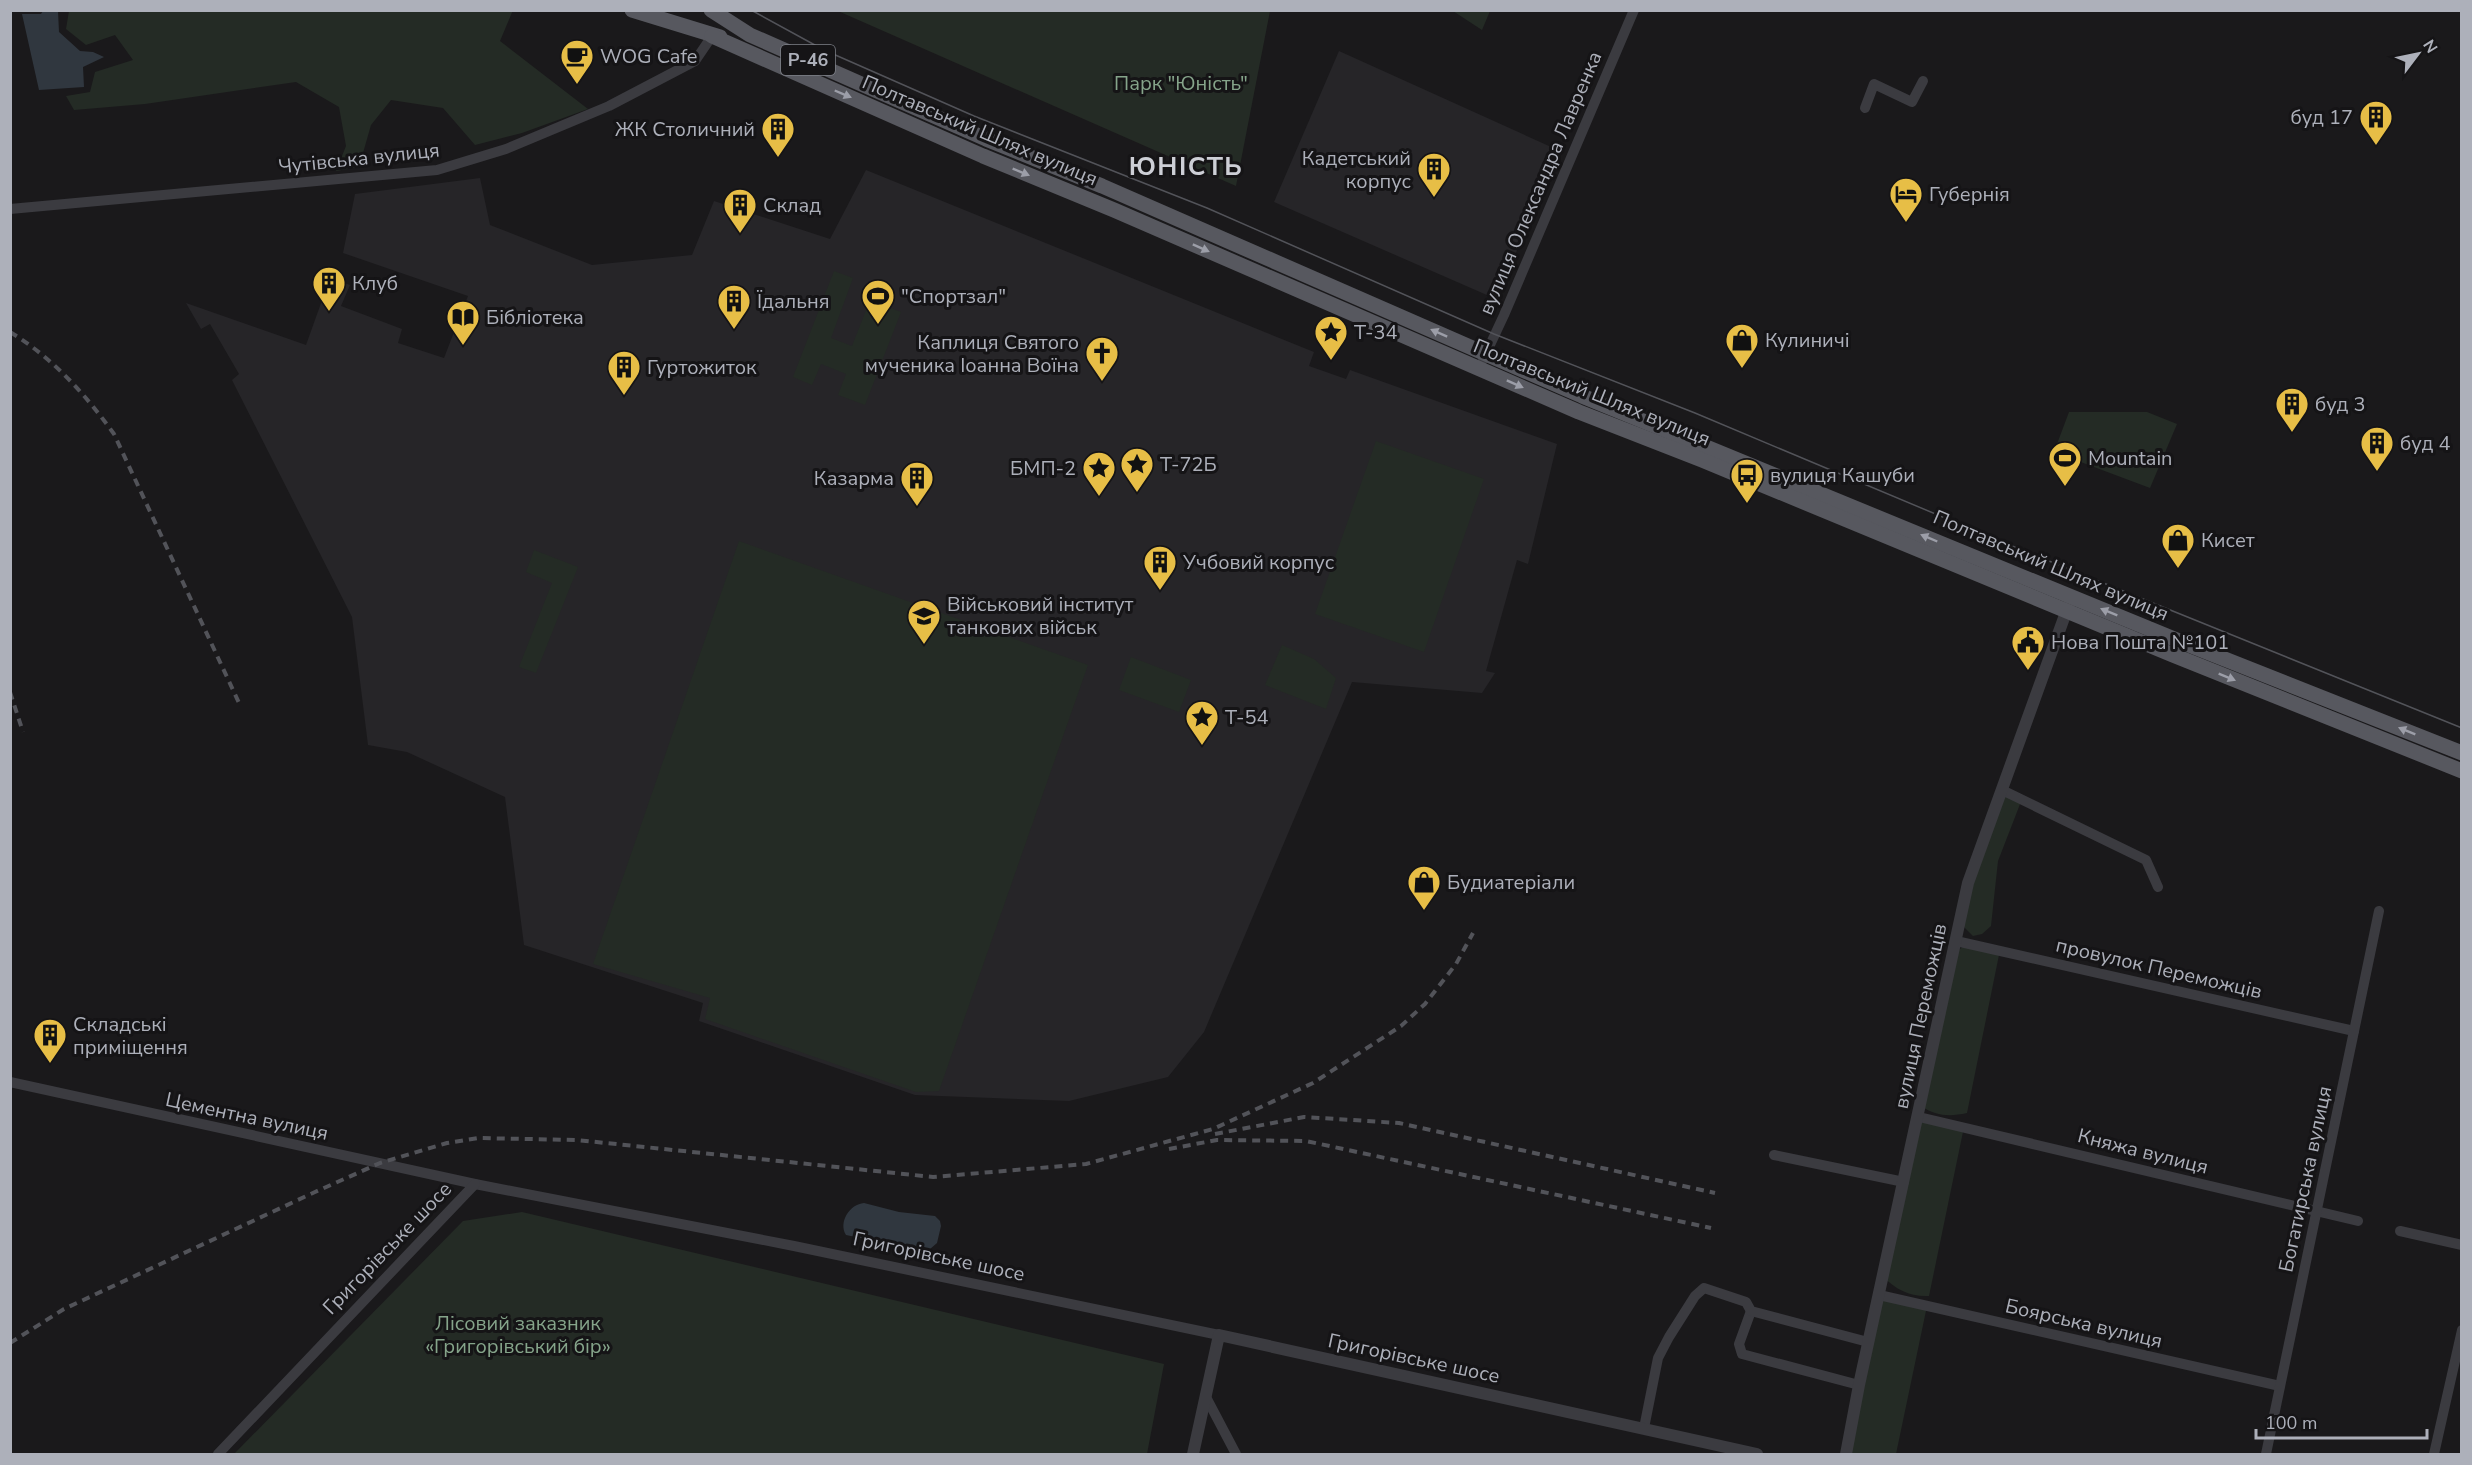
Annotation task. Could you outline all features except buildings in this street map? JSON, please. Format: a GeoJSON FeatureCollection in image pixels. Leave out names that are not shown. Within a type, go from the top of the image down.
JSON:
{"type":"FeatureCollection","features":[{"type":"Feature","properties":{"kind":"main road","name":"Полтавський Шлях вулиця"},"geometry":{"type":"LineString","coordinates":[[632,10],[712,36],[796,55],[1582,396],[2462,771]]}},
{"type":"Feature","properties":{"kind":"main road","name":"Р-46"},"geometry":{"type":"LineString","coordinates":[[711,10],[750,35],[796,55]]}},
{"type":"Feature","properties":{"kind":"main road","name":"Полтавський Шлях вулиця"},"geometry":{"type":"LineString","coordinates":[[712,36],[983,156],[1114,210],[1579,412],[2069,604],[2462,753]]}},
{"type":"Feature","properties":{"kind":"street","name":"вулиця Олександра Лавренка"},"geometry":{"type":"LineString","coordinates":[[1479,368],[1504,315],[1634,10]]}},
{"type":"Feature","properties":{"kind":"street","name":"Чутівська вулиця"},"geometry":{"type":"LineString","coordinates":[[10,209],[437,170],[506,149],[609,106],[695,61],[712,36]]}},
{"type":"Feature","properties":{"kind":"street"},"geometry":{"type":"LineString","coordinates":[[1865,108],[1875,84],[1912,102],[1923,81]]}},
{"type":"Feature","properties":{"kind":"street","name":"вулиця Переможців"},"geometry":{"type":"LineString","coordinates":[[1846,1455],[1859,1385],[1968,883],[2069,604]]}},
{"type":"Feature","properties":{"kind":"street"},"geometry":{"type":"LineString","coordinates":[[2002,790],[2146,860],[2158,887]]}},
{"type":"Feature","properties":{"kind":"street","name":"Богатирська вулиця"},"geometry":{"type":"LineString","coordinates":[[2266,1455],[2379,911]]}},
{"type":"Feature","properties":{"kind":"street","name":"провулок Переможців"},"geometry":{"type":"LineString","coordinates":[[1956,941],[2354,1031]]}},
{"type":"Feature","properties":{"kind":"street","name":"Цементна вулиця"},"geometry":{"type":"LineString","coordinates":[[10,1082],[475,1184]]}},
{"type":"Feature","properties":{"kind":"street","name":"Княжа вулиця"},"geometry":{"type":"LineString","coordinates":[[1919,1117],[2127,1164],[2358,1221]]}},
{"type":"Feature","properties":{"kind":"street"},"geometry":{"type":"LineString","coordinates":[[1774,1155],[1904,1182]]}},
{"type":"Feature","properties":{"kind":"street","name":"Григорівське шосе"},"geometry":{"type":"LineString","coordinates":[[218,1455],[475,1184],[794,1246],[1219,1335],[1757,1455]]}},
{"type":"Feature","properties":{"kind":"street"},"geometry":{"type":"LineString","coordinates":[[2400,1231],[2462,1245]]}},
{"type":"Feature","properties":{"kind":"street"},"geometry":{"type":"LineString","coordinates":[[1644,1428],[1658,1358],[1669,1337],[1700,1291],[1708,1289],[1746,1302],[1751,1311],[1869,1342]]}},
{"type":"Feature","properties":{"kind":"street","name":"Боярська вулиця"},"geometry":{"type":"LineString","coordinates":[[1879,1296],[2280,1386]]}},
{"type":"Feature","properties":{"kind":"street"},"geometry":{"type":"LineString","coordinates":[[1751,1311],[1739,1344],[1742,1354],[1859,1385]]}},
{"type":"Feature","properties":{"kind":"street"},"geometry":{"type":"LineString","coordinates":[[2434,1455],[2462,1330]]}},
{"type":"Feature","properties":{"kind":"street"},"geometry":{"type":"LineString","coordinates":[[1193,1455],[1219,1335]]}},
{"type":"Feature","properties":{"kind":"street"},"geometry":{"type":"LineString","coordinates":[[1206,1397],[1236,1455]]}},
{"type":"Feature","properties":{"kind":"shaded area"},"geometry":{"type":"Polygon","coordinates":[[[43,11],[58,11],[59,32],[80,51],[93,52],[104,57],[83,67],[84,87],[39,90],[22,14],[41,14],[43,11]]]}},
{"type":"Feature","properties":{"kind":"shaded area"},"geometry":{"type":"Polygon","coordinates":[[[1339,51],[1560,151],[1496,299],[1274,202],[1339,51]]]}},
{"type":"Feature","properties":{"kind":"shaded area","name":"Військовий інститут танкових військ"},"geometry":{"type":"Polygon","coordinates":[[[866,170],[1314,352],[1309,366],[1346,379],[1350,370],[1557,444],[1528,564],[1517,560],[1486,671],[1495,673],[1482,693],[1352,682],[1204,1032],[1168,1077],[1069,1101],[915,1095],[699,1021],[703,1003],[524,945],[505,797],[407,752],[368,745],[352,617],[232,380],[239,374],[210,324],[201,329],[186,303],[306,345],[330,278],[350,285],[341,306],[402,329],[398,343],[444,358],[468,296],[343,253],[355,194],[480,178],[490,225],[592,265],[692,255],[714,201],[830,239],[866,170]]]}},
{"type":"Feature","properties":{"kind":"shaded area"},"geometry":{"type":"Polygon","coordinates":[[[864,1203],[899,1212],[935,1216],[941,1226],[937,1243],[924,1251],[846,1235],[844,1219],[850,1210],[864,1203]]]}},
{"type":"Feature","properties":{"kind":"green space"},"geometry":{"type":"Polygon","coordinates":[[[513,10],[500,41],[588,109],[522,133],[475,145],[443,108],[391,100],[371,125],[359,167],[336,171],[346,146],[339,107],[296,82],[145,104],[74,110],[66,96],[90,92],[95,72],[133,60],[115,35],[86,45],[66,29],[69,11],[513,10]]]}},
{"type":"Feature","properties":{"kind":"green space","name":"Парк \"Юність\""},"geometry":{"type":"Polygon","coordinates":[[[838,11],[1270,11],[1236,186],[838,11]]]}},
{"type":"Feature","properties":{"kind":"green space"},"geometry":{"type":"Polygon","coordinates":[[[1453,11],[1490,11],[1482,30],[1453,11]]]}},
{"type":"Feature","properties":{"kind":"green space","name":"\"Спортзал\""},"geometry":{"type":"Polygon","coordinates":[[[834,271],[853,278],[831,338],[852,346],[870,300],[901,312],[865,405],[838,395],[846,374],[821,364],[812,385],[793,377],[834,271]]]}},
{"type":"Feature","properties":{"kind":"green space"},"geometry":{"type":"Polygon","coordinates":[[[2069,412],[2147,412],[2177,424],[2150,488],[2054,452],[2069,412]]]}},
{"type":"Feature","properties":{"kind":"green space"},"geometry":{"type":"Polygon","coordinates":[[[1376,441],[1484,479],[1424,652],[1315,614],[1376,441]]]}},
{"type":"Feature","properties":{"kind":"green space"},"geometry":{"type":"Polygon","coordinates":[[[739,541],[1088,665],[939,1091],[916,1092],[705,1019],[710,998],[593,964],[739,541]]]}},
{"type":"Feature","properties":{"kind":"green space"},"geometry":{"type":"Polygon","coordinates":[[[534,550],[578,567],[536,673],[519,667],[552,583],[526,572],[534,550]]]}},
{"type":"Feature","properties":{"kind":"green space"},"geometry":{"type":"Polygon","coordinates":[[[1282,645],[1314,659],[1336,678],[1326,709],[1265,685],[1282,645]]]}},
{"type":"Feature","properties":{"kind":"green space"},"geometry":{"type":"Polygon","coordinates":[[[1131,657],[1191,680],[1179,712],[1119,690],[1131,657]]]}},
{"type":"Feature","properties":{"kind":"green space"},"geometry":{"type":"Polygon","coordinates":[[[2002,790],[2022,799],[1998,861],[1991,926],[1982,934],[1973,936],[1960,923],[2002,790]]]}},
{"type":"Feature","properties":{"kind":"green space"},"geometry":{"type":"Polygon","coordinates":[[[1968,943],[2000,950],[1967,1113],[1943,1115],[1921,1106],[1953,954],[1968,943]]]}},
{"type":"Feature","properties":{"kind":"green space"},"geometry":{"type":"Polygon","coordinates":[[[1919,1117],[1964,1127],[1929,1296],[1904,1292],[1883,1277],[1919,1117]]]}},
{"type":"Feature","properties":{"kind":"green space","name":"Лісовий заказник «Григорівський бір»"},"geometry":{"type":"Polygon","coordinates":[[[522,1212],[1164,1364],[1147,1454],[234,1454],[463,1221],[522,1212]]]}},
{"type":"Feature","properties":{"kind":"green space"},"geometry":{"type":"Polygon","coordinates":[[[1879,1295],[1927,1306],[1896,1454],[1846,1454],[1879,1295]]]}},
{"type":"Feature","properties":{"kind":"tram line"},"geometry":{"type":"LineString","coordinates":[[751,10],[824,50],[974,116],[1207,208],[1494,334],[1695,413],[2007,544],[2462,728]]}},
{"type":"Feature","properties":{"kind":"railway"},"geometry":{"type":"LineString","coordinates":[[10,332],[54,365],[92,405],[114,434],[240,705]]}},
{"type":"Feature","properties":{"kind":"railway"},"geometry":{"type":"LineString","coordinates":[[10,692],[23,732]]}},
{"type":"Feature","properties":{"kind":"railway"},"geometry":{"type":"LineString","coordinates":[[10,1343],[64,1309],[315,1192],[380,1163],[447,1143],[478,1138],[577,1140],[933,1177],[1086,1164],[1213,1129],[1313,1083],[1401,1026],[1425,1004],[1456,964],[1473,933]]}},
{"type":"Feature","properties":{"kind":"railway"},"geometry":{"type":"LineString","coordinates":[[1215,1134],[1304,1117],[1399,1123],[1715,1193]]}},
{"type":"Feature","properties":{"kind":"railway"},"geometry":{"type":"LineString","coordinates":[[1169,1149],[1217,1140],[1306,1141],[1711,1228]]}},
{"type":"Feature","properties":{"kind":"place","name":"WOG Cafe"},"geometry":{"type":"Point","coordinates":[577,85]}},
{"type":"Feature","properties":{"kind":"place","name":"буд 17"},"geometry":{"type":"Point","coordinates":[2376,146]}},
{"type":"Feature","properties":{"kind":"place","name":"ЖК Столичний"},"geometry":{"type":"Point","coordinates":[778,158]}},
{"type":"Feature","properties":{"kind":"place","name":"Кадетський корпус"},"geometry":{"type":"Point","coordinates":[1434,198]}},
{"type":"Feature","properties":{"kind":"place","name":"Губернія"},"geometry":{"type":"Point","coordinates":[1906,223]}},
{"type":"Feature","properties":{"kind":"place","name":"Склад"},"geometry":{"type":"Point","coordinates":[740,234]}},
{"type":"Feature","properties":{"kind":"place","name":"Клуб"},"geometry":{"type":"Point","coordinates":[329,312]}},
{"type":"Feature","properties":{"kind":"place","name":"\"Спортзал\""},"geometry":{"type":"Point","coordinates":[878,325]}},
{"type":"Feature","properties":{"kind":"place","name":"Їдальня"},"geometry":{"type":"Point","coordinates":[734,330]}},
{"type":"Feature","properties":{"kind":"place","name":"Бібліотека"},"geometry":{"type":"Point","coordinates":[463,346]}},
{"type":"Feature","properties":{"kind":"place","name":"T-34"},"geometry":{"type":"Point","coordinates":[1331,361]}},
{"type":"Feature","properties":{"kind":"place","name":"Кулиничі"},"geometry":{"type":"Point","coordinates":[1742,369]}},
{"type":"Feature","properties":{"kind":"place","name":"Каплиця Святого мученика Іоанна Воїна"},"geometry":{"type":"Point","coordinates":[1102,382]}},
{"type":"Feature","properties":{"kind":"place","name":"Гуртожиток"},"geometry":{"type":"Point","coordinates":[624,396]}},
{"type":"Feature","properties":{"kind":"place","name":"буд 3"},"geometry":{"type":"Point","coordinates":[2292,433]}},
{"type":"Feature","properties":{"kind":"place","name":"буд 4"},"geometry":{"type":"Point","coordinates":[2377,472]}},
{"type":"Feature","properties":{"kind":"place","name":"Mountain"},"geometry":{"type":"Point","coordinates":[2065,487]}},
{"type":"Feature","properties":{"kind":"place","name":"Т-72Б"},"geometry":{"type":"Point","coordinates":[1137,493]}},
{"type":"Feature","properties":{"kind":"place","name":"БМП-2"},"geometry":{"type":"Point","coordinates":[1099,497]}},
{"type":"Feature","properties":{"kind":"place","name":"вулиця Кашуби"},"geometry":{"type":"Point","coordinates":[1747,504]}},
{"type":"Feature","properties":{"kind":"place","name":"Казарма"},"geometry":{"type":"Point","coordinates":[917,507]}},
{"type":"Feature","properties":{"kind":"place","name":"Кисет"},"geometry":{"type":"Point","coordinates":[2178,569]}},
{"type":"Feature","properties":{"kind":"place","name":"Учбовий корпус"},"geometry":{"type":"Point","coordinates":[1160,591]}},
{"type":"Feature","properties":{"kind":"place","name":"Військовий інститут танкових військ"},"geometry":{"type":"Point","coordinates":[924,645]}},
{"type":"Feature","properties":{"kind":"place","name":"Нова Пошта №101"},"geometry":{"type":"Point","coordinates":[2028,671]}},
{"type":"Feature","properties":{"kind":"place","name":"Т-54"},"geometry":{"type":"Point","coordinates":[1202,746]}},
{"type":"Feature","properties":{"kind":"place","name":"Будиатеріали"},"geometry":{"type":"Point","coordinates":[1424,911]}},
{"type":"Feature","properties":{"kind":"place","name":"Складські приміщення"},"geometry":{"type":"Point","coordinates":[50,1064]}},
{"type":"Feature","properties":{"kind":"district","name":"ЮНІСТЬ"},"geometry":{"type":"Point","coordinates":[1186,166]}}]}
